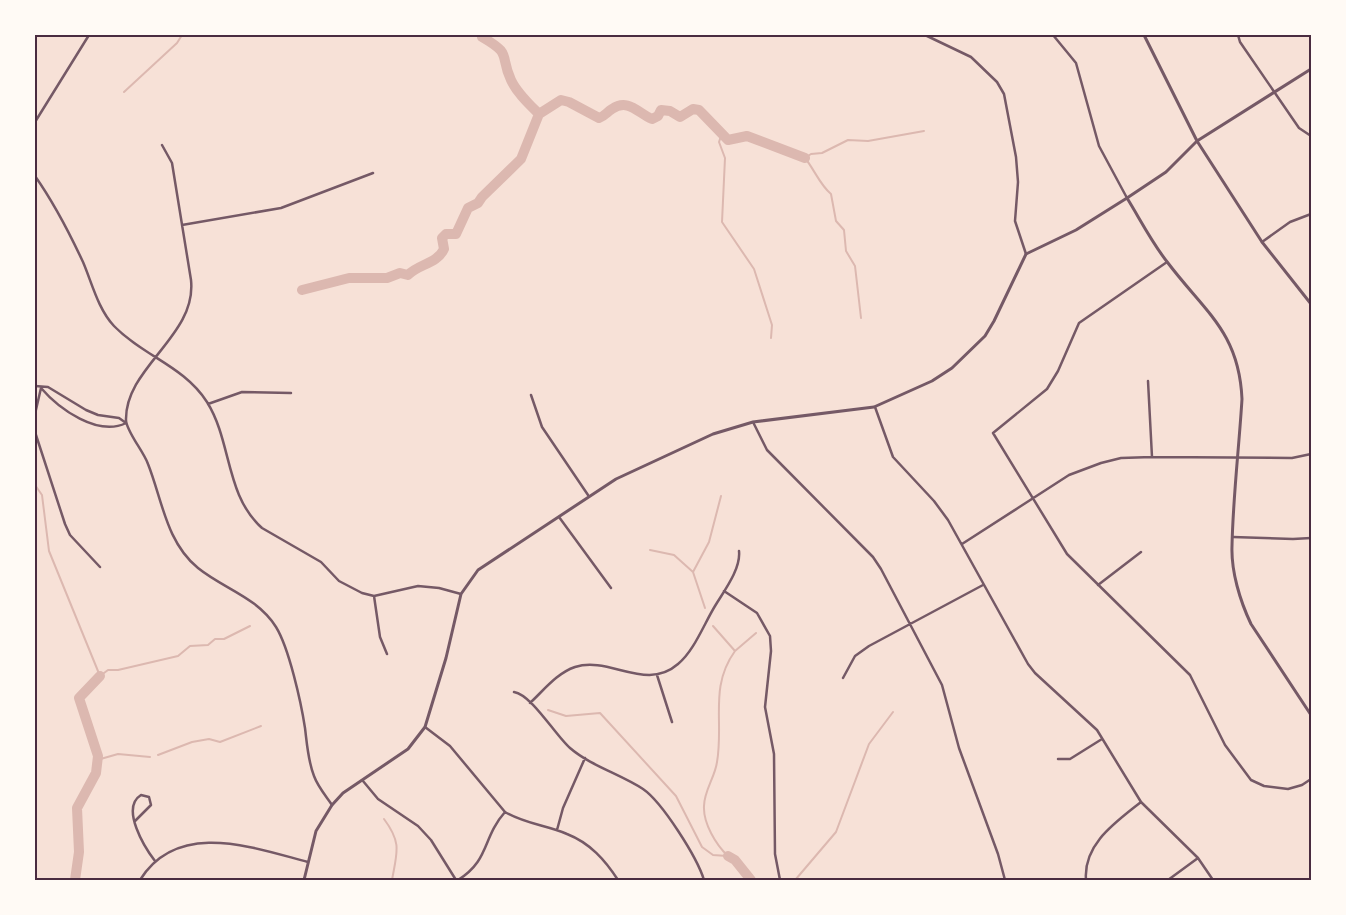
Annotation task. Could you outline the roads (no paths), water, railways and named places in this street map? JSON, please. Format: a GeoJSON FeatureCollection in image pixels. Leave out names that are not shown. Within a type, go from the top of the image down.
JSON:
{"type":"FeatureCollection","features":[{"type":"Feature","properties":{"kind":"street"},"geometry":{"type":"LineString","coordinates":[[35,122],[89,35]]}},
{"type":"Feature","properties":{"kind":"street"},"geometry":{"type":"LineString","coordinates":[[925,35],[971,57],[997,82],[1004,94],[1016,157],[1018,182],[1015,221],[1026,254]]}},
{"type":"Feature","properties":{"kind":"street"},"geometry":{"type":"LineString","coordinates":[[1053,35],[1076,63],[1099,146],[1127,198],[1167,262],[1212,314],[1228,337],[1235,354],[1241,376],[1242,399],[1232,546],[1236,579],[1244,610],[1266,649],[1311,715]]}},
{"type":"Feature","properties":{"kind":"street"},"geometry":{"type":"LineString","coordinates":[[1144,35],[1197,141],[1262,242],[1311,303]]}},
{"type":"Feature","properties":{"kind":"street"},"geometry":{"type":"LineString","coordinates":[[1238,35],[1240,42],[1274,94],[1299,128],[1311,136]]}},
{"type":"Feature","properties":{"kind":"street"},"geometry":{"type":"LineString","coordinates":[[304,880],[316,831],[332,806],[343,793],[408,749],[425,727],[440,680],[460,594],[478,570],[588,495],[616,479],[697,441],[734,426],[753,422],[874,407],[932,381],[970,353],[994,321],[1026,254],[1076,230],[1127,198],[1166,172],[1197,141],[1311,69]]}},
{"type":"Feature","properties":{"kind":"street"},"geometry":{"type":"LineString","coordinates":[[126,423],[128,399],[180,324],[191,300],[191,280],[172,164],[162,145]]}},
{"type":"Feature","properties":{"kind":"street"},"geometry":{"type":"LineString","coordinates":[[182,225],[281,208],[373,173]]}},
{"type":"Feature","properties":{"kind":"street"},"geometry":{"type":"LineString","coordinates":[[35,176],[61,218],[104,312],[114,326],[156,359],[190,379],[208,404],[222,435],[231,480],[254,521],[262,528],[321,562],[349,588],[374,596],[418,586],[440,588],[460,594]]}},
{"type":"Feature","properties":{"kind":"street"},"geometry":{"type":"LineString","coordinates":[[1262,242],[1290,222],[1311,214]]}},
{"type":"Feature","properties":{"kind":"street"},"geometry":{"type":"LineString","coordinates":[[1167,262],[1079,323],[1058,372],[1047,390],[993,433],[1067,554],[1190,675],[1225,745],[1251,780],[1264,786],[1288,789],[1302,785],[1311,779]]}},
{"type":"Feature","properties":{"kind":"street"},"geometry":{"type":"LineString","coordinates":[[1148,382],[1152,457]]}},
{"type":"Feature","properties":{"kind":"street"},"geometry":{"type":"LineString","coordinates":[[35,386],[41,388],[48,387],[86,410],[98,415],[119,418],[126,423],[145,455],[159,502],[179,547],[198,568],[245,596],[263,610],[276,626],[290,664],[305,725],[312,770],[332,806]]}},
{"type":"Feature","properties":{"kind":"street"},"geometry":{"type":"LineString","coordinates":[[41,388],[49,397],[91,424],[116,428],[126,423]]}},
{"type":"Feature","properties":{"kind":"street"},"geometry":{"type":"LineString","coordinates":[[35,414],[41,388]]}},
{"type":"Feature","properties":{"kind":"street"},"geometry":{"type":"LineString","coordinates":[[208,404],[236,393],[291,393]]}},
{"type":"Feature","properties":{"kind":"street"},"geometry":{"type":"LineString","coordinates":[[531,395],[542,427],[588,495]]}},
{"type":"Feature","properties":{"kind":"street"},"geometry":{"type":"LineString","coordinates":[[874,407],[894,457],[934,501],[962,544],[1020,652],[1032,668],[1089,721],[1141,802],[1198,858],[1213,880]]}},
{"type":"Feature","properties":{"kind":"street"},"geometry":{"type":"LineString","coordinates":[[753,422],[767,450],[873,557],[882,569],[908,624],[942,685],[959,748],[998,854],[1005,880]]}},
{"type":"Feature","properties":{"kind":"street"},"geometry":{"type":"LineString","coordinates":[[35,432],[65,524],[78,544],[100,567]]}},
{"type":"Feature","properties":{"kind":"street"},"geometry":{"type":"LineString","coordinates":[[962,544],[1031,497],[1087,467],[1121,458],[1238,456],[1292,458],[1311,454]]}},
{"type":"Feature","properties":{"kind":"street"},"geometry":{"type":"LineString","coordinates":[[559,516],[611,588]]}},
{"type":"Feature","properties":{"kind":"street"},"geometry":{"type":"LineString","coordinates":[[1233,537],[1311,538]]}},
{"type":"Feature","properties":{"kind":"street"},"geometry":{"type":"LineString","coordinates":[[530,703],[562,674],[585,665],[640,675],[658,675],[680,663],[724,591],[740,560],[739,551]]}},
{"type":"Feature","properties":{"kind":"street"},"geometry":{"type":"LineString","coordinates":[[1098,585],[1141,552]]}},
{"type":"Feature","properties":{"kind":"street"},"geometry":{"type":"LineString","coordinates":[[843,678],[855,656],[908,624],[983,585]]}},
{"type":"Feature","properties":{"kind":"street"},"geometry":{"type":"LineString","coordinates":[[724,591],[757,613],[770,636],[771,652],[765,707],[774,754],[775,854],[780,880]]}},
{"type":"Feature","properties":{"kind":"street"},"geometry":{"type":"LineString","coordinates":[[374,596],[380,637],[386,654]]}},
{"type":"Feature","properties":{"kind":"street"},"geometry":{"type":"LineString","coordinates":[[35,624],[35,630]]}},
{"type":"Feature","properties":{"kind":"street"},"geometry":{"type":"LineString","coordinates":[[658,675],[672,722]]}},
{"type":"Feature","properties":{"kind":"street"},"geometry":{"type":"LineString","coordinates":[[514,692],[520,693],[570,748],[644,789],[655,799],[694,858],[704,880]]}},
{"type":"Feature","properties":{"kind":"street"},"geometry":{"type":"LineString","coordinates":[[425,727],[450,746],[505,812],[517,819],[568,834],[590,848],[605,861],[618,880]]}},
{"type":"Feature","properties":{"kind":"street"},"geometry":{"type":"LineString","coordinates":[[1058,759],[1070,759],[1102,739]]}},
{"type":"Feature","properties":{"kind":"street"},"geometry":{"type":"LineString","coordinates":[[556,830],[570,790],[585,758]]}},
{"type":"Feature","properties":{"kind":"street"},"geometry":{"type":"LineString","coordinates":[[363,781],[378,799],[418,826],[431,840],[457,880],[472,871],[479,863],[490,833],[505,812]]}},
{"type":"Feature","properties":{"kind":"street"},"geometry":{"type":"LineString","coordinates":[[135,821],[151,806],[149,797],[145,795],[141,794],[136,800],[135,821],[140,840],[155,861]]}},
{"type":"Feature","properties":{"kind":"street"},"geometry":{"type":"LineString","coordinates":[[1086,880],[1085,874],[1092,850],[1106,830],[1141,802]]}},
{"type":"Feature","properties":{"kind":"street"},"geometry":{"type":"LineString","coordinates":[[140,880],[155,861],[170,852],[188,846],[228,842],[308,862]]}},
{"type":"Feature","properties":{"kind":"street"},"geometry":{"type":"LineString","coordinates":[[1168,880],[1198,858]]}},
{"type":"Feature","properties":{"kind":"waterway"},"geometry":{"type":"LineString","coordinates":[[124,92],[177,43],[182,35]]}},
{"type":"Feature","properties":{"kind":"waterway"},"geometry":{"type":"LineString","coordinates":[[483,35],[482,37],[502,52],[514,85],[539,114],[561,100],[569,102],[599,118],[612,109],[623,105],[633,108],[652,119],[658,116],[661,110],[670,111],[680,117],[693,109],[699,110],[728,140],[747,136],[805,158]]}},
{"type":"Feature","properties":{"kind":"waterway"},"geometry":{"type":"LineString","coordinates":[[302,290],[349,278],[387,278],[400,273],[408,275],[437,258],[444,249],[442,238],[446,234],[456,234],[468,208],[478,203],[521,159],[539,114]]}},
{"type":"Feature","properties":{"kind":"waterway"},"geometry":{"type":"LineString","coordinates":[[861,318],[855,266],[846,251],[844,230],[836,221],[831,194],[805,158],[811,154],[822,153],[848,140],[868,141],[924,131]]}},
{"type":"Feature","properties":{"kind":"waterway"},"geometry":{"type":"LineString","coordinates":[[722,133],[719,142],[725,158],[722,222],[754,269],[772,325],[771,338]]}},
{"type":"Feature","properties":{"kind":"waterway"},"geometry":{"type":"LineString","coordinates":[[35,485],[42,495],[49,551],[100,676],[108,670],[118,670],[178,656],[190,646],[208,645],[215,639],[224,639],[250,626]]}},
{"type":"Feature","properties":{"kind":"waterway"},"geometry":{"type":"LineString","coordinates":[[705,608],[693,572],[709,542],[721,496]]}},
{"type":"Feature","properties":{"kind":"waterway"},"geometry":{"type":"LineString","coordinates":[[650,550],[674,555],[693,572]]}},
{"type":"Feature","properties":{"kind":"waterway"},"geometry":{"type":"LineString","coordinates":[[713,626],[735,651],[727,664],[722,678],[719,705],[719,747],[714,773],[704,800],[704,813],[711,833],[728,856]]}},
{"type":"Feature","properties":{"kind":"waterway"},"geometry":{"type":"LineString","coordinates":[[735,651],[756,633]]}},
{"type":"Feature","properties":{"kind":"waterway"},"geometry":{"type":"LineString","coordinates":[[75,880],[79,852],[77,808],[96,773],[98,756],[79,698],[100,676]]}},
{"type":"Feature","properties":{"kind":"waterway"},"geometry":{"type":"LineString","coordinates":[[548,710],[566,716],[600,713],[676,796],[702,847],[713,855],[727,856]]}},
{"type":"Feature","properties":{"kind":"waterway"},"geometry":{"type":"LineString","coordinates":[[796,879],[836,832],[869,744],[893,712]]}},
{"type":"Feature","properties":{"kind":"waterway"},"geometry":{"type":"LineString","coordinates":[[158,755],[192,742],[209,739],[220,742],[261,726]]}},
{"type":"Feature","properties":{"kind":"waterway"},"geometry":{"type":"LineString","coordinates":[[97,760],[118,754],[150,757]]}},
{"type":"Feature","properties":{"kind":"waterway"},"geometry":{"type":"LineString","coordinates":[[384,819],[394,835],[397,848],[392,880]]}},
{"type":"Feature","properties":{"kind":"waterway"},"geometry":{"type":"LineString","coordinates":[[728,856],[735,860],[751,880]]}}]}
